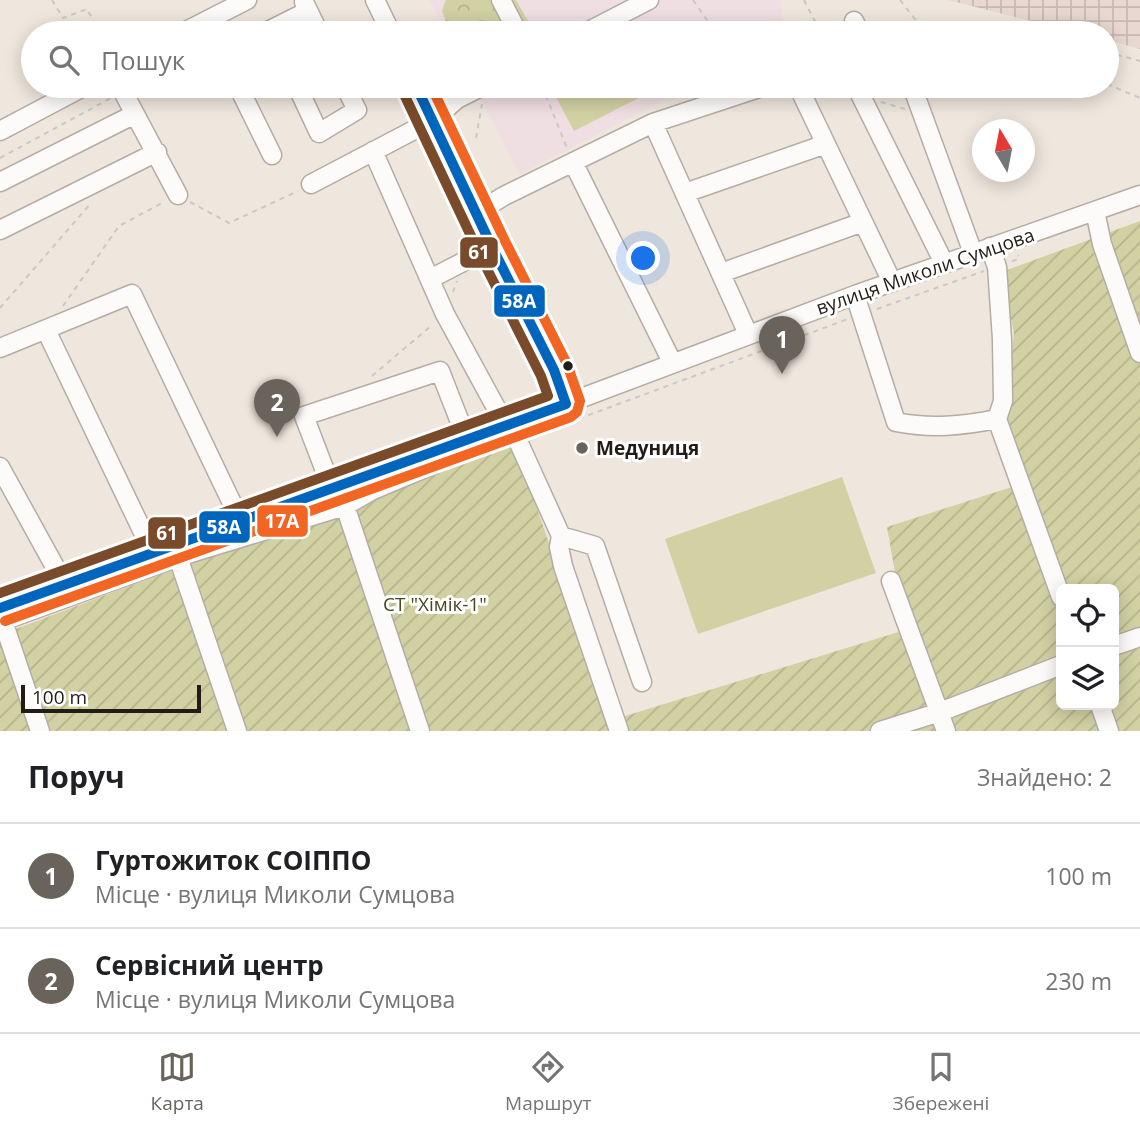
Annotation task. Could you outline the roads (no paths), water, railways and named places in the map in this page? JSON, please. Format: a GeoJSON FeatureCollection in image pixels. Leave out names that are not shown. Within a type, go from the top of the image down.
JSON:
{"type":"FeatureCollection","features":[{"type":"Feature","properties":{"kind":"street"},"geometry":{"type":"LineString","coordinates":[[217,21],[247,0]]}},
{"type":"Feature","properties":{"kind":"street"},"geometry":{"type":"LineString","coordinates":[[375,0],[385,21]]}},
{"type":"Feature","properties":{"kind":"street"},"geometry":{"type":"LineString","coordinates":[[501,0],[512,21]]}},
{"type":"Feature","properties":{"kind":"street"},"geometry":{"type":"LineString","coordinates":[[608,21],[649,0]]}},
{"type":"Feature","properties":{"kind":"street"},"geometry":{"type":"LineString","coordinates":[[283,21],[306,5],[313,21]]}},
{"type":"Feature","properties":{"kind":"street"},"geometry":{"type":"LineString","coordinates":[[0,131],[62,98]]}},
{"type":"Feature","properties":{"kind":"street"},"geometry":{"type":"LineString","coordinates":[[127,98],[178,195]]}},
{"type":"Feature","properties":{"kind":"street"},"geometry":{"type":"LineString","coordinates":[[244,98],[272,155]]}},
{"type":"Feature","properties":{"kind":"street"},"geometry":{"type":"LineString","coordinates":[[303,98],[319,133],[356,110],[350,98]]}},
{"type":"Feature","properties":{"kind":"street"},"geometry":{"type":"LineString","coordinates":[[422,98],[554,370],[566,404]]}},
{"type":"Feature","properties":{"kind":"street"},"geometry":{"type":"LineString","coordinates":[[311,184],[433,120],[461,98]]}},
{"type":"Feature","properties":{"kind":"street"},"geometry":{"type":"LineString","coordinates":[[476,213],[504,195],[653,123],[729,98]]}},
{"type":"Feature","properties":{"kind":"street"},"geometry":{"type":"LineString","coordinates":[[804,98],[892,282]]}},
{"type":"Feature","properties":{"kind":"street"},"geometry":{"type":"LineString","coordinates":[[862,98],[944,263]]}},
{"type":"Feature","properties":{"kind":"street"},"geometry":{"type":"LineString","coordinates":[[917,98],[981,250],[997,267],[1003,401],[997,419],[1056,584]]}},
{"type":"Feature","properties":{"kind":"street"},"geometry":{"type":"LineString","coordinates":[[0,182],[135,114]]}},
{"type":"Feature","properties":{"kind":"street"},"geometry":{"type":"LineString","coordinates":[[653,123],[748,334]]}},
{"type":"Feature","properties":{"kind":"street"},"geometry":{"type":"LineString","coordinates":[[685,193],[826,144]]}},
{"type":"Feature","properties":{"kind":"street"},"geometry":{"type":"LineString","coordinates":[[373,151],[445,314],[514,431],[561,536],[559,547],[563,566],[619,731]]}},
{"type":"Feature","properties":{"kind":"street"},"geometry":{"type":"LineString","coordinates":[[0,230],[157,152]]}},
{"type":"Feature","properties":{"kind":"street"},"geometry":{"type":"LineString","coordinates":[[573,162],[672,362]]}},
{"type":"Feature","properties":{"kind":"street","name":"вулиця Миколи Сумцова"},"geometry":{"type":"LineString","coordinates":[[1,617],[65,585],[467,440],[514,431],[566,404],[672,362],[1140,195]]}},
{"type":"Feature","properties":{"kind":"street"},"geometry":{"type":"LineString","coordinates":[[1096,211],[1102,244],[1140,353]]}},
{"type":"Feature","properties":{"kind":"street"},"geometry":{"type":"LineString","coordinates":[[721,273],[863,222]]}},
{"type":"Feature","properties":{"kind":"street"},"geometry":{"type":"LineString","coordinates":[[430,279],[492,247]]}},
{"type":"Feature","properties":{"kind":"street"},"geometry":{"type":"LineString","coordinates":[[0,348],[132,294],[241,522]]}},
{"type":"Feature","properties":{"kind":"street"},"geometry":{"type":"LineString","coordinates":[[855,295],[896,422],[921,427],[954,427],[997,419]]}},
{"type":"Feature","properties":{"kind":"street"},"geometry":{"type":"LineString","coordinates":[[46,330],[153,553]]}},
{"type":"Feature","properties":{"kind":"street"},"geometry":{"type":"LineString","coordinates":[[332,489],[304,416],[440,371],[467,440]]}},
{"type":"Feature","properties":{"kind":"street"},"geometry":{"type":"LineString","coordinates":[[40,731],[1,617],[178,557],[345,506],[373,489],[514,431]]}},
{"type":"Feature","properties":{"kind":"street"},"geometry":{"type":"LineString","coordinates":[[0,467],[65,585]]}},
{"type":"Feature","properties":{"kind":"street"},"geometry":{"type":"LineString","coordinates":[[356,481],[345,506],[420,731]]}},
{"type":"Feature","properties":{"kind":"street"},"geometry":{"type":"LineString","coordinates":[[561,536],[594,547],[642,682]]}},
{"type":"Feature","properties":{"kind":"street"},"geometry":{"type":"LineString","coordinates":[[178,557],[237,731]]}},
{"type":"Feature","properties":{"kind":"street"},"geometry":{"type":"LineString","coordinates":[[891,581],[946,731]]}},
{"type":"Feature","properties":{"kind":"street"},"geometry":{"type":"LineString","coordinates":[[1119,644],[1140,637]]}},
{"type":"Feature","properties":{"kind":"street"},"geometry":{"type":"LineString","coordinates":[[880,731],[940,712],[1056,667]]}},
{"type":"Feature","properties":{"kind":"street"},"geometry":{"type":"LineString","coordinates":[[1102,710],[1109,731]]}},
{"type":"Feature","properties":{"kind":"place","name":"Гуртожиток СОІППО"},"geometry":{"type":"Point","coordinates":[782,374]}},
{"type":"Feature","properties":{"kind":"place","name":"Сервісний центр"},"geometry":{"type":"Point","coordinates":[277,437]}},
{"type":"Feature","properties":{"kind":"place","name":"Медуниця"},"geometry":{"type":"Point","coordinates":[582,448]}},
{"type":"Feature","properties":{"kind":"park label","name":"СТ \"Хімік-1\""},"geometry":{"type":"Point","coordinates":[435,604]}}]}
